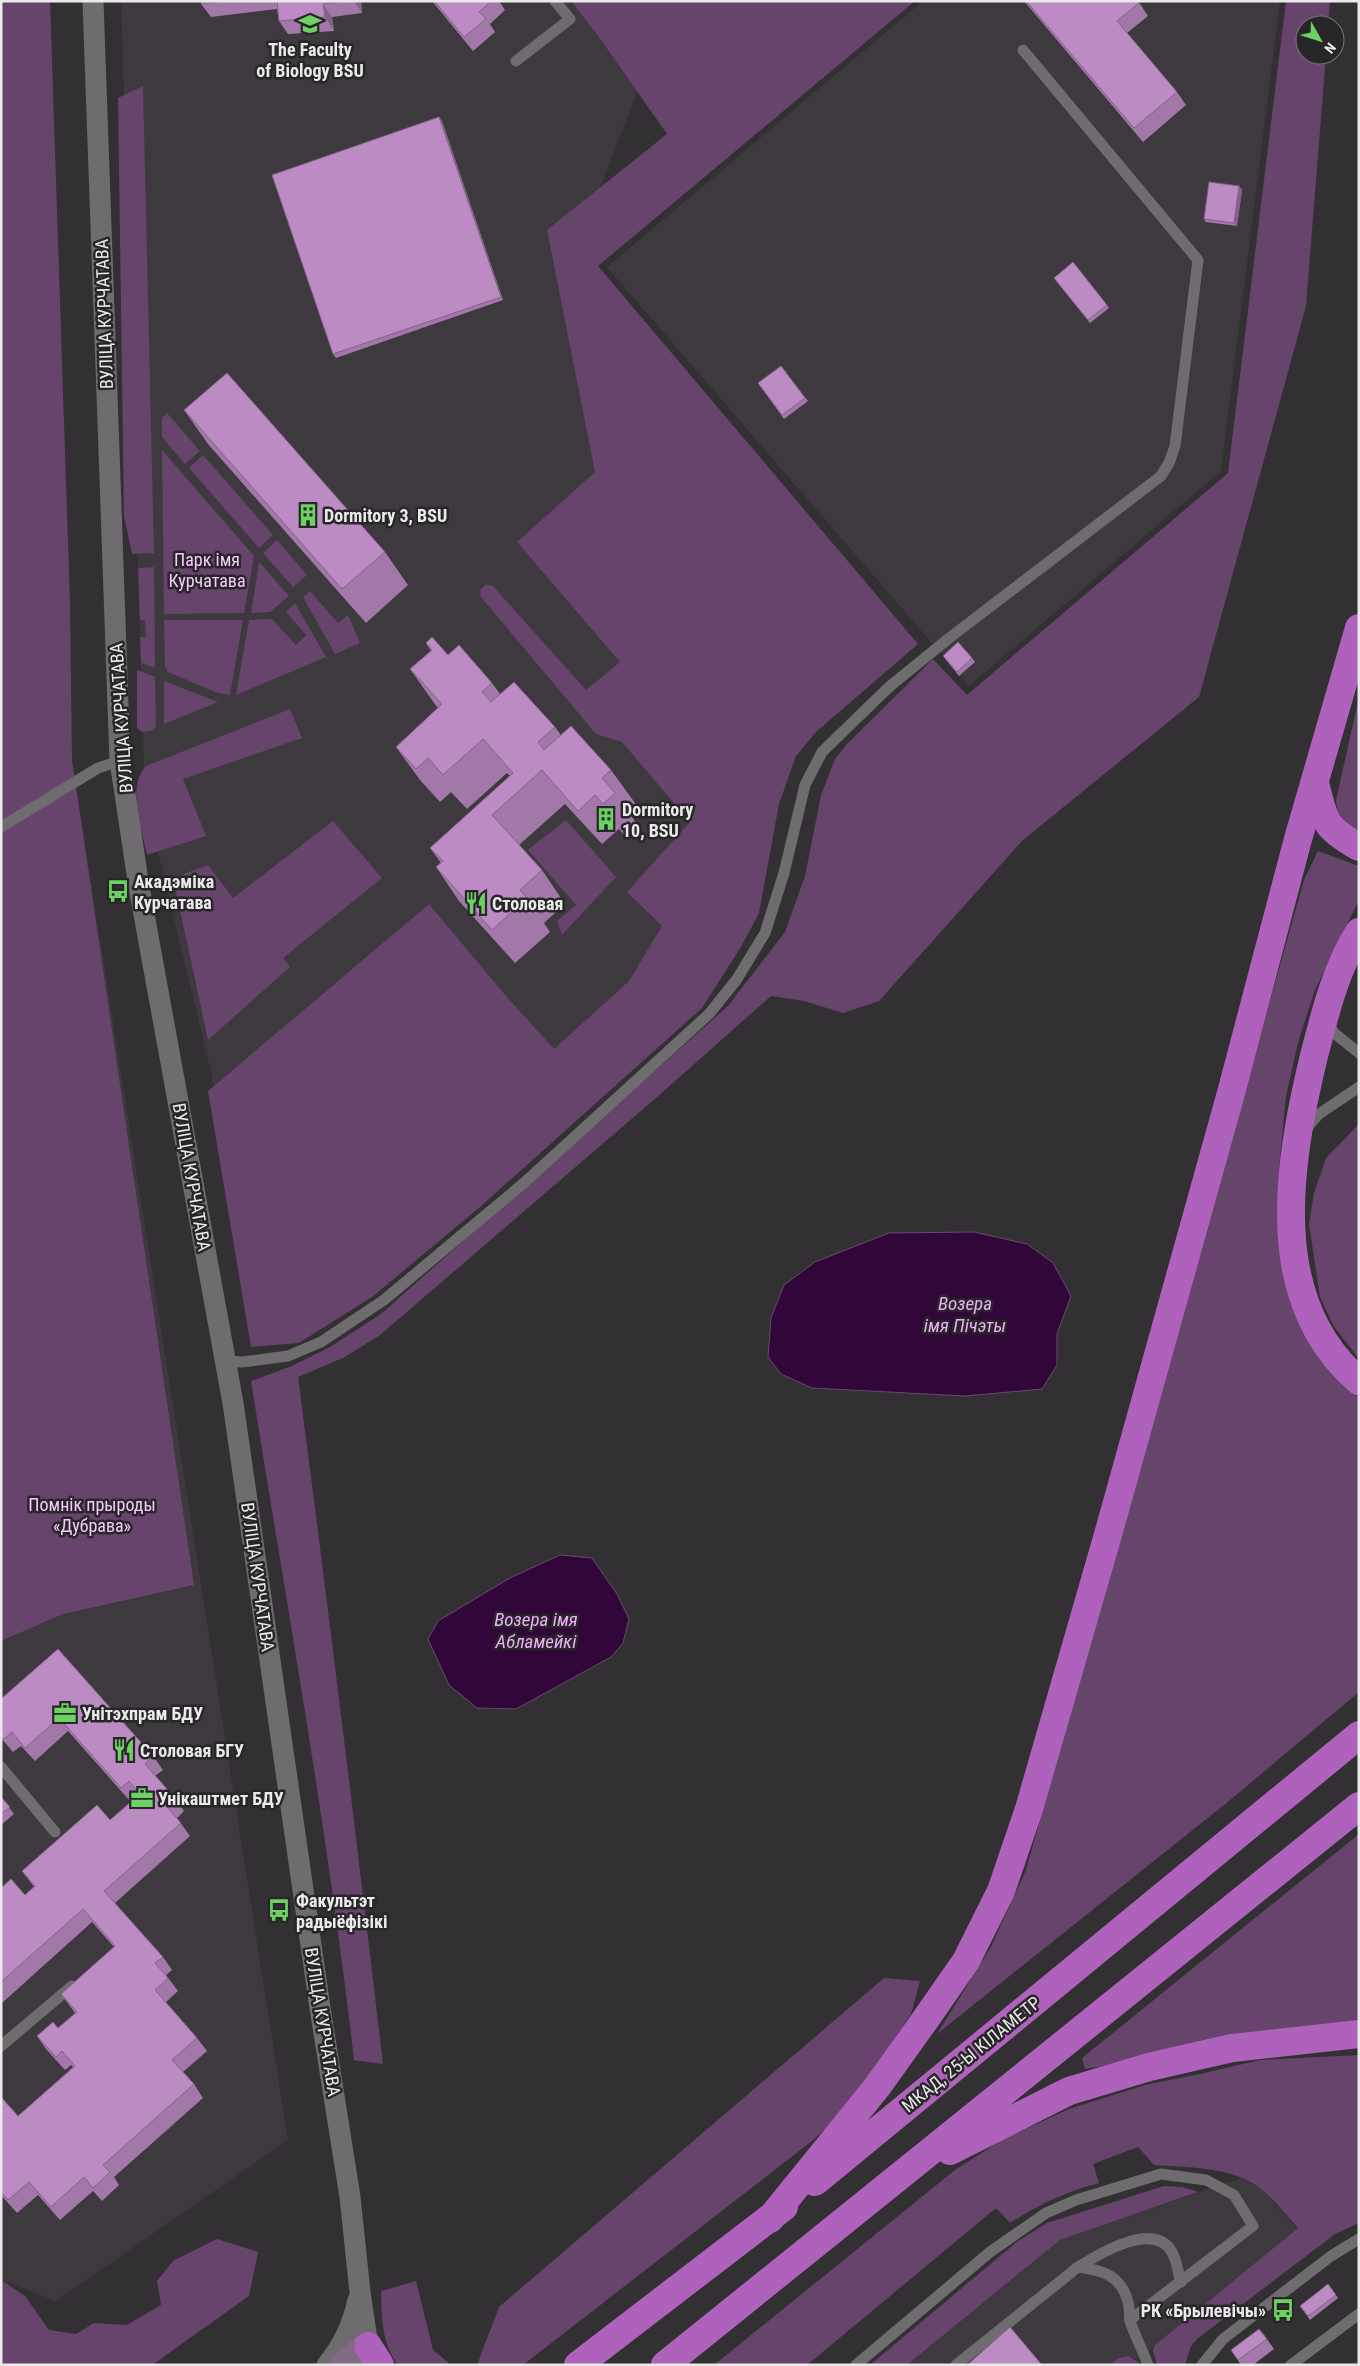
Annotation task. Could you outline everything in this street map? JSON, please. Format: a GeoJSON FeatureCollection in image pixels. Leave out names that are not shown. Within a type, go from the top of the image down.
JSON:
{"type":"FeatureCollection","features":[{"type":"Feature","properties":{"kind":"highway"},"geometry":{"type":"LineString","coordinates":[[770,2219],[877,2087],[925,2020],[966,1961],[1001,1891],[1029,1809],[1112,1521],[1231,1093],[1315,781],[1358,632]]}},
{"type":"Feature","properties":{"kind":"highway"},"geometry":{"type":"LineString","coordinates":[[1315,781],[1324,817],[1336,834],[1359,847]]}},
{"type":"Feature","properties":{"kind":"highway"},"geometry":{"type":"LineString","coordinates":[[1359,932],[1350,946],[1324,1017],[1300,1114],[1290,1208],[1291,1242],[1298,1279],[1319,1334],[1351,1374],[1359,1381]]}},
{"type":"Feature","properties":{"kind":"highway","name":"МКАД, 25-Ы КІЛАМЕТР"},"geometry":{"type":"LineString","coordinates":[[578,2364],[770,2219],[1359,1735]]}},
{"type":"Feature","properties":{"kind":"highway"},"geometry":{"type":"LineString","coordinates":[[665,2365],[1359,1806]]}},
{"type":"Feature","properties":{"kind":"highway"},"geometry":{"type":"LineString","coordinates":[[902,2175],[1069,2091],[1149,2068],[1232,2048],[1359,2034]]}},
{"type":"Feature","properties":{"kind":"main road"},"geometry":{"type":"LineString","coordinates":[[344,2365],[372,2359]]}},
{"type":"Feature","properties":{"kind":"street","name":"ВУЛІЦА КУРЧАТАВА"},"geometry":{"type":"LineString","coordinates":[[93,1],[120,761],[139,887],[226,1361],[318,1999],[350,2196],[360,2292],[372,2359]]}},
{"type":"Feature","properties":{"kind":"street"},"geometry":{"type":"LineString","coordinates":[[327,2365],[354,2319],[360,2292]]}},
{"type":"Feature","properties":{"kind":"lane"},"geometry":{"type":"LineString","coordinates":[[516,61],[570,19],[555,1]]}},
{"type":"Feature","properties":{"kind":"lane"},"geometry":{"type":"LineString","coordinates":[[226,1361],[288,1356],[322,1342],[384,1300],[525,1182],[709,1014],[737,979],[765,933],[784,873],[804,785],[822,752],[889,687],[948,639],[1161,476],[1170,463],[1175,446],[1198,260],[1024,50]]}},
{"type":"Feature","properties":{"kind":"lane"},"geometry":{"type":"LineString","coordinates":[[1,827],[98,768],[120,761]]}},
{"type":"Feature","properties":{"kind":"lane"},"geometry":{"type":"LineString","coordinates":[[1324,1017],[1334,1033],[1359,1053]]}},
{"type":"Feature","properties":{"kind":"lane"},"geometry":{"type":"LineString","coordinates":[[1296,1144],[1319,1114],[1359,1087]]}},
{"type":"Feature","properties":{"kind":"lane"},"geometry":{"type":"LineString","coordinates":[[1,1766],[55,1832]]}},
{"type":"Feature","properties":{"kind":"lane"},"geometry":{"type":"LineString","coordinates":[[1,2046],[80,1980]]}},
{"type":"Feature","properties":{"kind":"lane"},"geometry":{"type":"LineString","coordinates":[[856,2365],[990,2252],[1046,2213],[1076,2200],[1161,2174],[1206,2180],[1234,2195],[1253,2226],[1130,2320]]}},
{"type":"Feature","properties":{"kind":"lane"},"geometry":{"type":"LineString","coordinates":[[956,2365],[1078,2267],[1103,2252],[1134,2240],[1148,2238],[1161,2240],[1172,2251],[1181,2282]]}},
{"type":"Feature","properties":{"kind":"lane"},"geometry":{"type":"LineString","coordinates":[[1202,2365],[1223,2339],[1331,2256],[1359,2239]]}},
{"type":"Feature","properties":{"kind":"lane"},"geometry":{"type":"LineString","coordinates":[[1078,2267],[1101,2270],[1115,2280],[1123,2290],[1128,2302],[1130,2320],[1148,2365]]}},
{"type":"Feature","properties":{"kind":"lane"},"geometry":{"type":"LineString","coordinates":[[1291,2365],[1359,2314]]}},
{"type":"Feature","properties":{"kind":"shaded area"},"geometry":{"type":"Polygon","coordinates":[[[121,1],[605,1],[651,57],[566,276],[730,825],[644,994],[556,1081],[218,1101],[145,799],[121,1]]]}},
{"type":"Feature","properties":{"kind":"shaded area"},"geometry":{"type":"Polygon","coordinates":[[[923,1],[1280,1],[1221,471],[969,686],[607,267],[923,1]]]}},
{"type":"Feature","properties":{"kind":"shaded area"},"geometry":{"type":"Polygon","coordinates":[[[72,760],[288,2140],[56,2301],[1,2280],[1,802],[72,760]]]}},
{"type":"Feature","properties":{"kind":"shaded area"},"geometry":{"type":"Polygon","coordinates":[[[1241,2178],[1262,2189],[1298,2229],[1138,2360],[1128,2356],[1118,2358],[1110,2365],[907,2365],[1060,2240],[1241,2178]]]}},
{"type":"Feature","properties":{"kind":"green space","name":"Помнік прыроды «Дубрава»"},"geometry":{"type":"Polygon","coordinates":[[[1,1],[50,1],[70,603],[72,760],[194,1585],[63,1614],[1,1641],[1,1]]]}},
{"type":"Feature","properties":{"kind":"green space"},"geometry":{"type":"Polygon","coordinates":[[[571,1],[915,1],[598,266],[918,644],[816,732],[796,756],[779,804],[759,913],[741,947],[702,1008],[480,1207],[372,1297],[299,1343],[251,1347],[208,1091],[429,904],[506,996],[554,1049],[629,981],[662,926],[627,892],[690,822],[622,742],[596,734],[481,597],[480,590],[486,584],[493,586],[586,690],[620,662],[517,542],[595,472],[547,230],[667,134],[596,33],[571,1]]]}},
{"type":"Feature","properties":{"kind":"green space"},"geometry":{"type":"Polygon","coordinates":[[[1286,1],[1330,1],[1329,15],[1295,15],[1295,65],[1325,65],[1306,306],[1199,697],[1023,840],[879,1001],[843,1013],[804,1001],[771,996],[656,1098],[380,1335],[345,1357],[298,1377],[342,1720],[383,2064],[354,2060],[332,1890],[251,1381],[292,1366],[330,1347],[381,1314],[728,1006],[785,932],[805,876],[821,795],[835,759],[846,745],[933,659],[967,695],[1228,473],[1286,1]]]}},
{"type":"Feature","properties":{"kind":"green space"},"geometry":{"type":"Polygon","coordinates":[[[143,86],[154,553],[132,554],[124,516],[118,98],[143,86]]]}},
{"type":"Feature","properties":{"kind":"green space"},"geometry":{"type":"Polygon","coordinates":[[[167,413],[200,451],[185,464],[162,437],[162,418],[167,413]]]}},
{"type":"Feature","properties":{"kind":"green space","name":"Парк імя Курчатава"},"geometry":{"type":"Polygon","coordinates":[[[162,450],[254,556],[244,613],[164,614],[162,450]]]}},
{"type":"Feature","properties":{"kind":"green space"},"geometry":{"type":"Polygon","coordinates":[[[203,455],[273,535],[259,548],[189,468],[203,455]]]}},
{"type":"Feature","properties":{"kind":"green space"},"geometry":{"type":"Polygon","coordinates":[[[277,540],[307,575],[293,587],[263,553],[277,540]]]}},
{"type":"Feature","properties":{"kind":"green space"},"geometry":{"type":"Polygon","coordinates":[[[259,562],[289,596],[270,612],[251,613],[259,562]]]}},
{"type":"Feature","properties":{"kind":"green space"},"geometry":{"type":"Polygon","coordinates":[[[154,567],[155,668],[141,663],[140,637],[146,637],[145,621],[140,620],[138,568],[154,567]]]}},
{"type":"Feature","properties":{"kind":"green space"},"geometry":{"type":"Polygon","coordinates":[[[310,591],[338,623],[348,615],[360,643],[335,654],[303,597],[310,591]]]}},
{"type":"Feature","properties":{"kind":"green space"},"geometry":{"type":"Polygon","coordinates":[[[295,603],[326,657],[236,695],[249,620],[272,619],[296,645],[306,635],[286,612],[295,603]]]}},
{"type":"Feature","properties":{"kind":"green space"},"geometry":{"type":"Polygon","coordinates":[[[164,620],[243,620],[230,695],[218,693],[168,672],[165,666],[164,620]]]}},
{"type":"Feature","properties":{"kind":"green space"},"geometry":{"type":"Polygon","coordinates":[[[137,670],[155,677],[156,727],[151,731],[142,732],[137,728],[137,670]]]}},
{"type":"Feature","properties":{"kind":"green space"},"geometry":{"type":"Polygon","coordinates":[[[164,681],[218,702],[164,724],[164,681]]]}},
{"type":"Feature","properties":{"kind":"green space"},"geometry":{"type":"Polygon","coordinates":[[[1359,697],[1359,832],[1342,819],[1336,800],[1359,697]]]}},
{"type":"Feature","properties":{"kind":"green space"},"geometry":{"type":"Polygon","coordinates":[[[290,709],[302,738],[183,779],[206,836],[147,855],[139,821],[136,797],[140,775],[146,766],[290,709]]]}},
{"type":"Feature","properties":{"kind":"green space"},"geometry":{"type":"Polygon","coordinates":[[[566,820],[616,877],[562,935],[557,921],[576,905],[528,850],[566,820]]]}},
{"type":"Feature","properties":{"kind":"green space"},"geometry":{"type":"Polygon","coordinates":[[[333,821],[382,878],[283,958],[290,967],[208,1040],[173,878],[208,865],[233,898],[333,821]]]}},
{"type":"Feature","properties":{"kind":"green space"},"geometry":{"type":"Polygon","coordinates":[[[1318,851],[1359,866],[1359,900],[1315,990],[1299,1039],[1286,1096],[1279,1169],[1281,1242],[1339,1377],[1359,1398],[1359,1692],[1229,1801],[937,2034],[991,1947],[1026,1870],[1304,880],[1318,851]]]}},
{"type":"Feature","properties":{"kind":"green space"},"geometry":{"type":"Polygon","coordinates":[[[1359,1124],[1359,1359],[1333,1325],[1320,1297],[1309,1224],[1314,1193],[1326,1158],[1359,1124]]]}},
{"type":"Feature","properties":{"kind":"green space"},"geometry":{"type":"Polygon","coordinates":[[[1359,1834],[1359,2025],[1085,2069],[1082,2058],[1359,1834]]]}},
{"type":"Feature","properties":{"kind":"green space"},"geometry":{"type":"Polygon","coordinates":[[[884,1978],[920,1981],[911,2014],[865,2083],[838,2117],[812,2141],[523,2365],[477,2365],[499,2307],[884,1978]]]}},
{"type":"Feature","properties":{"kind":"green space"},"geometry":{"type":"Polygon","coordinates":[[[1359,2055],[1359,2223],[1335,2234],[1197,2339],[1191,2346],[1185,2365],[1157,2365],[1153,2351],[1154,2346],[1298,2228],[1271,2198],[1250,2181],[1224,2172],[1154,2165],[1138,2147],[1093,2164],[1099,2183],[1053,2199],[1010,2223],[996,2208],[807,2365],[714,2365],[955,2170],[1002,2140],[1069,2109],[1145,2085],[1260,2060],[1359,2055]]]}},
{"type":"Feature","properties":{"kind":"green space"},"geometry":{"type":"Polygon","coordinates":[[[1164,2186],[1183,2187],[1198,2192],[1060,2240],[907,2365],[870,2365],[1018,2241],[1047,2223],[1164,2186]]]}},
{"type":"Feature","properties":{"kind":"green space"},"geometry":{"type":"Polygon","coordinates":[[[217,2239],[258,2252],[249,2296],[152,2365],[1,2365],[1,2280],[25,2296],[49,2330],[76,2334],[94,2323],[127,2325],[161,2305],[157,2281],[173,2261],[217,2239]]]}},
{"type":"Feature","properties":{"kind":"green space"},"geometry":{"type":"Polygon","coordinates":[[[416,2281],[433,2350],[451,2365],[398,2365],[388,2348],[385,2339],[381,2291],[416,2281]]]}},
{"type":"Feature","properties":{"kind":"green space"},"geometry":{"type":"Polygon","coordinates":[[[1129,2356],[1142,2365],[1110,2365],[1118,2358],[1129,2356]]]}},
{"type":"Feature","properties":{"kind":"water","name":"Возера імя Пічэты"},"geometry":{"type":"Polygon","coordinates":[[[974,1232],[1027,1244],[1053,1263],[1071,1296],[1057,1334],[1057,1365],[1042,1389],[965,1396],[812,1388],[781,1374],[768,1357],[771,1318],[784,1285],[815,1262],[889,1233],[974,1232]]]}},
{"type":"Feature","properties":{"kind":"water","name":"Возера імя Абламейкі"},"geometry":{"type":"Polygon","coordinates":[[[560,1555],[592,1558],[617,1594],[629,1619],[623,1643],[611,1657],[516,1709],[477,1708],[449,1685],[428,1639],[438,1621],[510,1578],[560,1555]]]}},
{"type":"Feature","properties":{"kind":"building"},"geometry":{"type":"Polygon","coordinates":[[[202,1],[223,1],[201,4],[202,1]]]}},
{"type":"Feature","properties":{"kind":"building"},"geometry":{"type":"Polygon","coordinates":[[[277,1],[343,1],[323,4],[325,17],[279,21],[277,1]]]}},
{"type":"Feature","properties":{"kind":"building"},"geometry":{"type":"Polygon","coordinates":[[[434,1],[491,1],[479,12],[486,19],[464,37],[434,1]]]}},
{"type":"Feature","properties":{"kind":"building"},"geometry":{"type":"Polygon","coordinates":[[[1026,1],[1138,1],[1139,3],[1117,21],[1177,92],[1134,128],[1026,1]]]}},
{"type":"Feature","properties":{"kind":"building"},"geometry":{"type":"Polygon","coordinates":[[[439,117],[501,297],[333,354],[272,175],[439,117]]]}},
{"type":"Feature","properties":{"kind":"building"},"geometry":{"type":"Polygon","coordinates":[[[1209,182],[1239,186],[1234,223],[1204,219],[1209,182]]]}},
{"type":"Feature","properties":{"kind":"building"},"geometry":{"type":"Polygon","coordinates":[[[1073,262],[1107,305],[1088,320],[1054,278],[1073,262]]]}},
{"type":"Feature","properties":{"kind":"building"},"geometry":{"type":"Polygon","coordinates":[[[781,366],[805,398],[782,415],[758,383],[781,366]]]}},
{"type":"Feature","properties":{"kind":"building","name":"Dormitory 3, BSU"},"geometry":{"type":"Polygon","coordinates":[[[227,373],[385,552],[342,589],[184,410],[227,373]]]}},
{"type":"Feature","properties":{"kind":"building"},"geometry":{"type":"Polygon","coordinates":[[[432,637],[448,655],[459,645],[492,683],[482,692],[491,702],[514,682],[555,727],[538,742],[544,750],[571,726],[611,770],[602,778],[615,793],[603,804],[595,795],[578,811],[542,770],[492,815],[542,870],[520,890],[527,898],[492,930],[436,867],[443,861],[430,848],[513,773],[483,739],[443,775],[428,758],[416,769],[396,747],[442,704],[410,669],[432,650],[426,643],[432,637]]]}},
{"type":"Feature","properties":{"kind":"building"},"geometry":{"type":"Polygon","coordinates":[[[958,642],[972,658],[957,672],[943,656],[958,642]]]}},
{"type":"Feature","properties":{"kind":"building"},"geometry":{"type":"Polygon","coordinates":[[[58,1649],[153,1756],[145,1764],[175,1798],[166,1806],[181,1823],[104,1891],[163,1957],[155,1963],[168,1978],[155,1990],[197,2038],[172,2060],[194,2084],[103,2165],[110,2172],[93,2188],[84,2177],[51,2207],[29,2182],[8,2200],[1,2192],[1,2097],[18,2116],[75,2066],[62,2051],[56,2057],[37,2036],[53,2022],[58,2028],[77,2012],[61,1994],[115,1946],[83,1909],[1,1982],[1,1888],[11,1879],[25,1895],[35,1886],[22,1871],[97,1805],[110,1820],[140,1794],[129,1781],[121,1788],[59,1718],[25,1748],[12,1732],[4,1739],[1,1736],[1,1699],[58,1649]]]}},
{"type":"Feature","properties":{"kind":"building"},"geometry":{"type":"Polygon","coordinates":[[[1,1797],[10,1807],[1,1814],[1,1797]]]}},
{"type":"Feature","properties":{"kind":"building"},"geometry":{"type":"Polygon","coordinates":[[[1328,2284],[1336,2295],[1308,2316],[1300,2306],[1328,2284]]]}},
{"type":"Feature","properties":{"kind":"building"},"geometry":{"type":"Polygon","coordinates":[[[1010,2327],[1042,2365],[967,2365],[1010,2327]]]}},
{"type":"Feature","properties":{"kind":"building"},"geometry":{"type":"Polygon","coordinates":[[[1259,2329],[1267,2339],[1238,2360],[1231,2350],[1259,2329]]]}},
{"type":"Feature","properties":{"kind":"place","name":"The Faculty of Biology BSU"},"geometry":{"type":"Point","coordinates":[310,24]}},
{"type":"Feature","properties":{"kind":"place","name":"Dormitory 3, BSU"},"geometry":{"type":"Point","coordinates":[308,515]}},
{"type":"Feature","properties":{"kind":"place","name":"Dormitory 10, BSU"},"geometry":{"type":"Point","coordinates":[606,819]}},
{"type":"Feature","properties":{"kind":"place","name":"Акадэміка Курчатава"},"geometry":{"type":"Point","coordinates":[118,891]}},
{"type":"Feature","properties":{"kind":"place","name":"Столовая"},"geometry":{"type":"Point","coordinates":[476,903]}},
{"type":"Feature","properties":{"kind":"place","name":"Унітэхпрам БДУ"},"geometry":{"type":"Point","coordinates":[65,1713]}},
{"type":"Feature","properties":{"kind":"place","name":"Столовая БГУ"},"geometry":{"type":"Point","coordinates":[124,1750]}},
{"type":"Feature","properties":{"kind":"place","name":"Унікаштмет БДУ"},"geometry":{"type":"Point","coordinates":[142,1798]}},
{"type":"Feature","properties":{"kind":"place","name":"Факультэт радыёфізікі"},"geometry":{"type":"Point","coordinates":[279,1910]}},
{"type":"Feature","properties":{"kind":"place","name":"РК «Брылевічы»"},"geometry":{"type":"Point","coordinates":[1283,2310]}}]}
